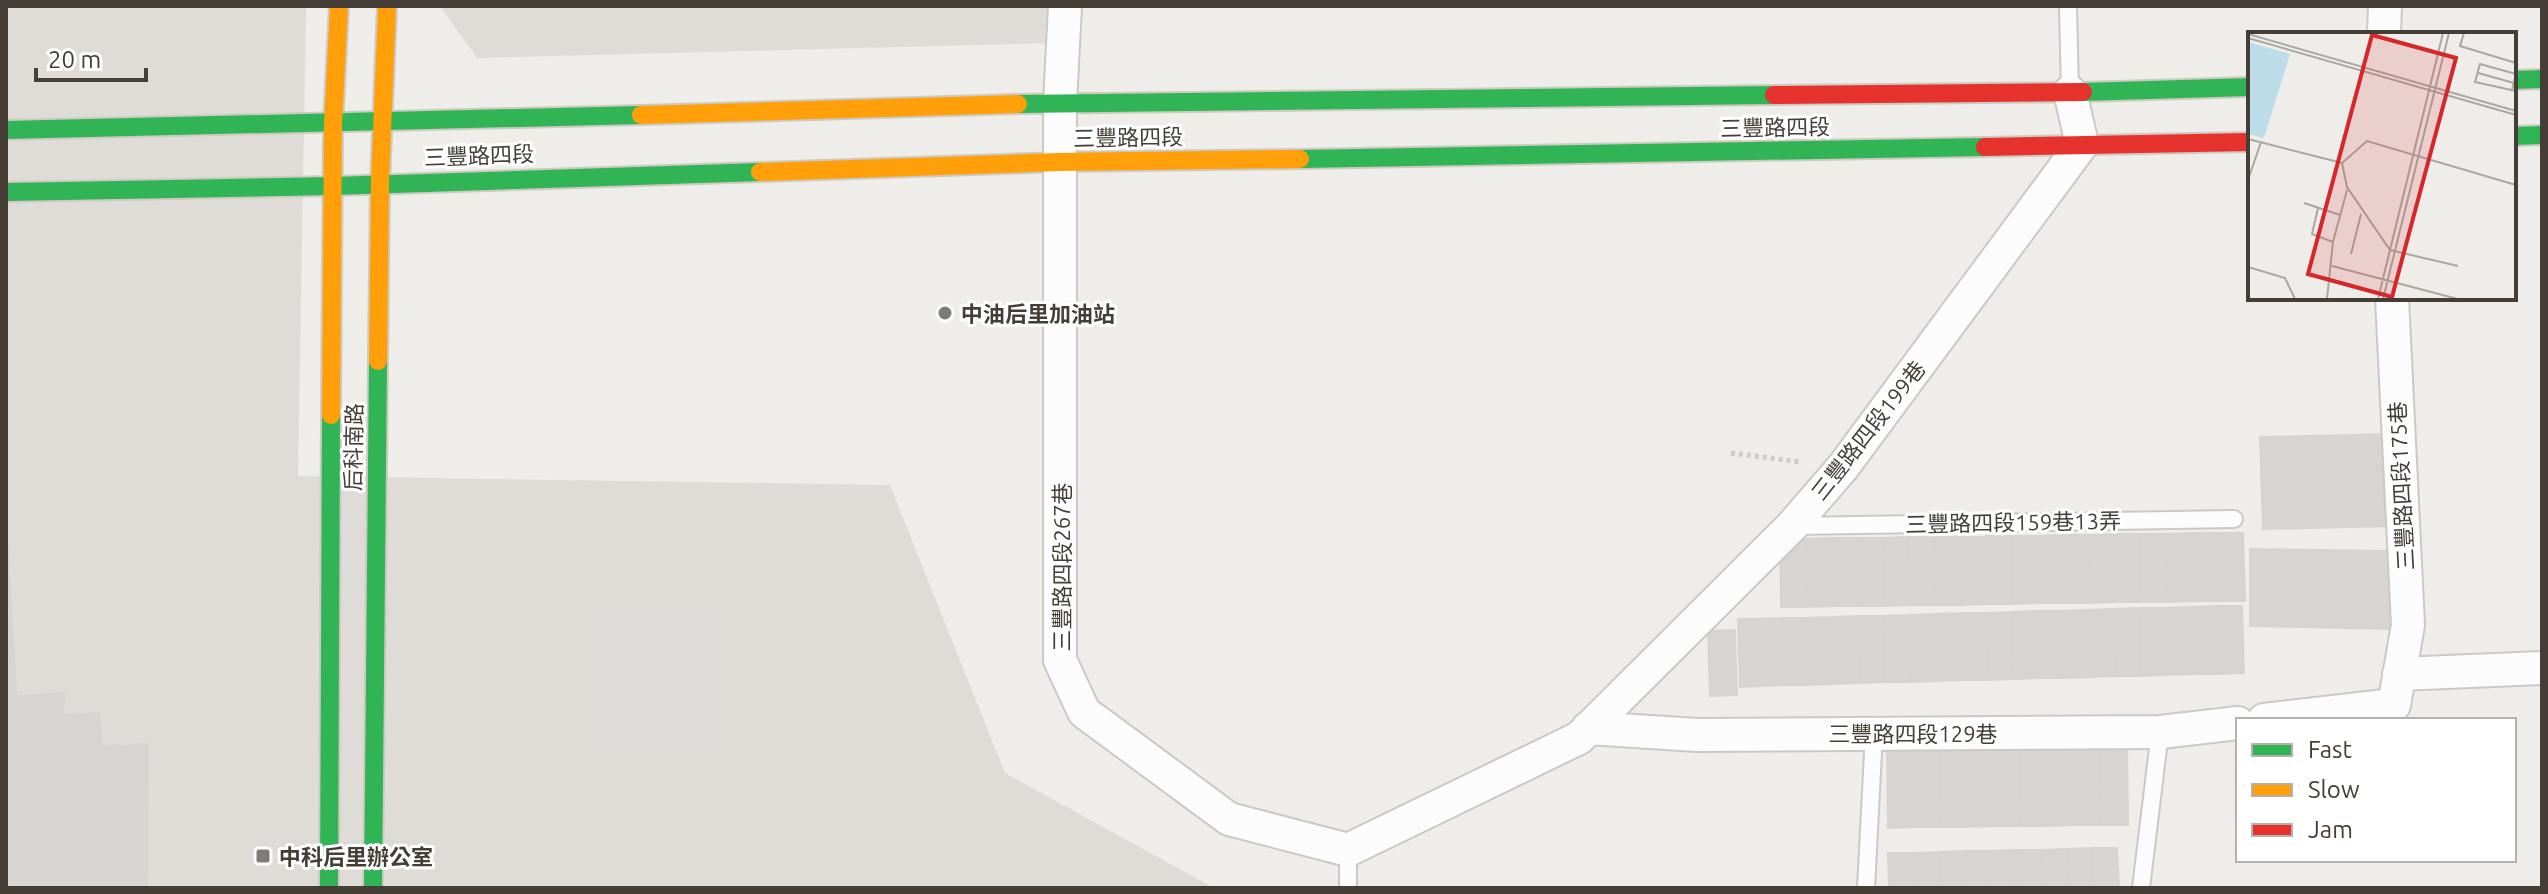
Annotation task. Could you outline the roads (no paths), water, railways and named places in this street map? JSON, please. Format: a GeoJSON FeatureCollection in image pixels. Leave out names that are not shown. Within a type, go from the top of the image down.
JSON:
{"type":"FeatureCollection","features":[{"type":"Feature","properties":{"kind":"main road","name":"后科南路"},"geometry":{"type":"LineString","coordinates":[[339,6],[333,186],[353,598],[373,888]]}},
{"type":"Feature","properties":{"kind":"main road","name":"后科南路"},"geometry":{"type":"LineString","coordinates":[[329,888],[353,598],[380,182],[387,6]]}},
{"type":"Feature","properties":{"kind":"main road"},"geometry":{"type":"LineString","coordinates":[[2516,80],[2542,79]]}},
{"type":"Feature","properties":{"kind":"main road","name":"三豐路四段"},"geometry":{"type":"LineString","coordinates":[[6,130],[382,123],[1060,103],[2070,92],[2248,87]]}},
{"type":"Feature","properties":{"kind":"main road"},"geometry":{"type":"LineString","coordinates":[[2516,136],[2542,135]]}},
{"type":"Feature","properties":{"kind":"main road","name":"三豐路四段"},"geometry":{"type":"LineString","coordinates":[[6,192],[333,186],[380,182],[1060,162],[1574,156],[2248,142]]}},
{"type":"Feature","properties":{"kind":"street","name":"三豐路四段267巷"},"geometry":{"type":"LineString","coordinates":[[1065,6],[1060,103],[1060,660],[1084,712],[1229,819],[1348,850]]}},
{"type":"Feature","properties":{"kind":"street"},"geometry":{"type":"LineString","coordinates":[[2384,32],[2385,6]]}},
{"type":"Feature","properties":{"kind":"street"},"geometry":{"type":"LineString","coordinates":[[2070,92],[2082,144]]}},
{"type":"Feature","properties":{"kind":"street","name":"三豐路四段199巷"},"geometry":{"type":"LineString","coordinates":[[1348,850],[1579,738],[1792,526],[1843,467],[2082,144]]}},
{"type":"Feature","properties":{"kind":"street","name":"三豐路四段175巷"},"geometry":{"type":"LineString","coordinates":[[2392,300],[2408,625],[2399,674]]}},
{"type":"Feature","properties":{"kind":"street"},"geometry":{"type":"LineString","coordinates":[[2281,718],[2394,705],[2399,674],[2542,668]]}},
{"type":"Feature","properties":{"kind":"street","name":"三豐路四段129巷"},"geometry":{"type":"LineString","coordinates":[[1588,728],[1697,735],[2160,732],[2236,723]]}},
{"type":"Feature","properties":{"kind":"lane"},"geometry":{"type":"LineString","coordinates":[[2068,6],[2070,92]]}},
{"type":"Feature","properties":{"kind":"lane","name":"三豐路四段159巷13弄"},"geometry":{"type":"LineString","coordinates":[[1792,526],[2234,519]]}},
{"type":"Feature","properties":{"kind":"lane"},"geometry":{"type":"LineString","coordinates":[[2141,888],[2160,732]]}},
{"type":"Feature","properties":{"kind":"lane"},"geometry":{"type":"LineString","coordinates":[[1866,888],[1874,733]]}},
{"type":"Feature","properties":{"kind":"lane"},"geometry":{"type":"LineString","coordinates":[[1348,850],[1348,888]]}},
{"type":"Feature","properties":{"kind":"place","name":"中油后里加油站"},"geometry":{"type":"Point","coordinates":[945,313]}},
{"type":"Feature","properties":{"kind":"place","name":"中科后里辦公室"},"geometry":{"type":"Point","coordinates":[263,856]}}]}
